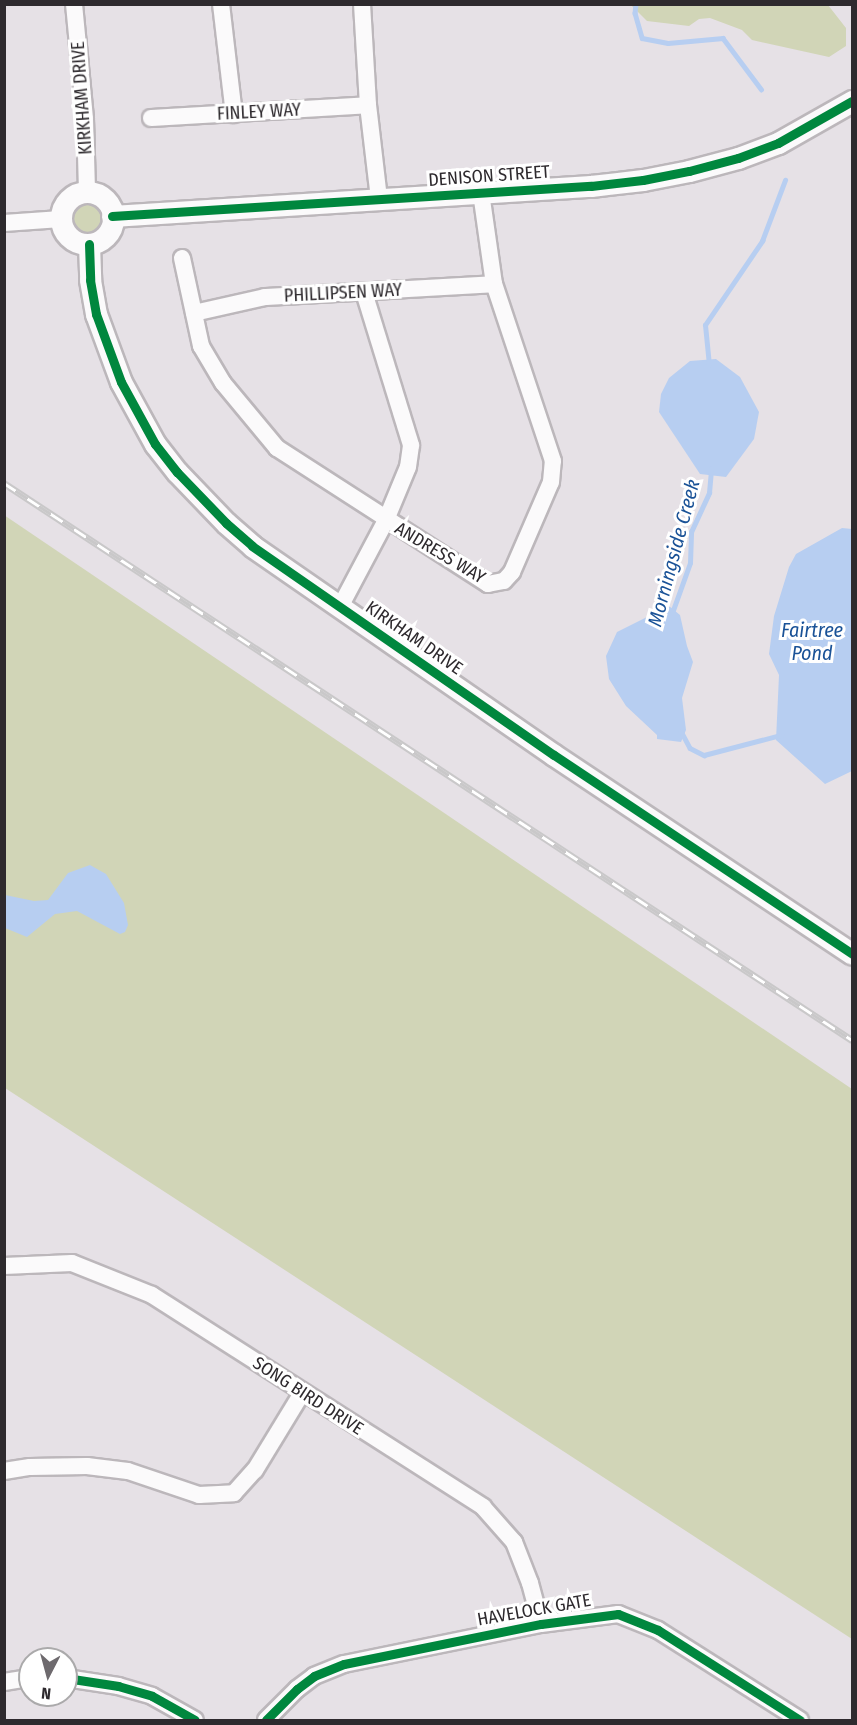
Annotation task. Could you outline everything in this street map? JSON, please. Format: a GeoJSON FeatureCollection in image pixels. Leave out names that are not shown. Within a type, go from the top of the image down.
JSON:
{"type":"FeatureCollection","features":[{"type":"Feature","properties":{"kind":"street","name":"KIRKHAM DRIVE"},"geometry":{"type":"LineString","coordinates":[[74,4],[86,118],[87,192]]}},
{"type":"Feature","properties":{"kind":"street"},"geometry":{"type":"LineString","coordinates":[[221,4],[234,114]]}},
{"type":"Feature","properties":{"kind":"street"},"geometry":{"type":"LineString","coordinates":[[362,4],[368,105],[379,199]]}},
{"type":"Feature","properties":{"kind":"street","name":"DENISON STREET"},"geometry":{"type":"LineString","coordinates":[[112,216],[591,186],[689,171],[778,142],[852,101]]}},
{"type":"Feature","properties":{"kind":"street","name":"FINLEY WAY"},"geometry":{"type":"LineString","coordinates":[[151,118],[368,105]]}},
{"type":"Feature","properties":{"kind":"street"},"geometry":{"type":"LineString","coordinates":[[87,192],[103,198],[109,205],[112,216],[110,230],[104,237],[89,244],[80,243],[66,234],[61,219],[62,211],[71,197],[87,192]]}},
{"type":"Feature","properties":{"kind":"street","name":"ANDRESS WAY"},"geometry":{"type":"LineString","coordinates":[[182,258],[201,346],[223,383],[277,448],[488,584],[504,581],[512,572],[551,482],[553,461],[494,284],[481,193]]}},
{"type":"Feature","properties":{"kind":"street"},"geometry":{"type":"LineString","coordinates":[[4,223],[61,219]]}},
{"type":"Feature","properties":{"kind":"street","name":"KIRKHAM DRIVE"},"geometry":{"type":"LineString","coordinates":[[89,244],[90,280],[99,323],[121,382],[155,444],[200,499],[252,546],[554,755],[852,954]]}},
{"type":"Feature","properties":{"kind":"street","name":"PHILLIPSEN WAY"},"geometry":{"type":"LineString","coordinates":[[194,313],[265,297],[494,284]]}},
{"type":"Feature","properties":{"kind":"street"},"geometry":{"type":"LineString","coordinates":[[340,607],[386,520],[408,467],[411,445],[364,292]]}},
{"type":"Feature","properties":{"kind":"street","name":"SONG BIRD DRIVE"},"geometry":{"type":"LineString","coordinates":[[4,1266],[72,1263],[153,1295],[483,1507],[514,1542],[530,1583],[541,1624]]}},
{"type":"Feature","properties":{"kind":"street"},"geometry":{"type":"LineString","coordinates":[[4,1471],[30,1467],[87,1466],[128,1471],[199,1495],[234,1493],[255,1470],[302,1392]]}},
{"type":"Feature","properties":{"kind":"street","name":"HAVELOCK GATE"},"geometry":{"type":"LineString","coordinates":[[266,1720],[297,1689],[314,1676],[344,1664],[541,1624],[605,1614],[618,1614],[641,1621],[800,1720]]}},
{"type":"Feature","properties":{"kind":"street"},"geometry":{"type":"LineString","coordinates":[[78,1680],[118,1686],[152,1696],[195,1720]]}},
{"type":"Feature","properties":{"kind":"green space"},"geometry":{"type":"Polygon","coordinates":[[[631,5],[828,5],[846,28],[846,46],[829,57],[752,40],[742,30],[710,18],[699,19],[689,26],[647,21],[631,5]]]}},
{"type":"Feature","properties":{"kind":"green space"},"geometry":{"type":"Polygon","coordinates":[[[87,202],[98,207],[103,218],[98,229],[87,234],[76,229],[71,218],[76,207],[87,202]]]}},
{"type":"Feature","properties":{"kind":"green space"},"geometry":{"type":"Polygon","coordinates":[[[4,515],[852,1089],[852,1639],[5,1088],[4,515]]]}},
{"type":"Feature","properties":{"kind":"water"},"geometry":{"type":"Polygon","coordinates":[[[716,359],[740,377],[759,412],[754,439],[726,477],[700,474],[659,412],[661,394],[669,378],[690,361],[716,359]]]}},
{"type":"Feature","properties":{"kind":"water","name":"Fairtree Pond"},"geometry":{"type":"Polygon","coordinates":[[[842,528],[852,529],[852,771],[825,784],[776,740],[779,675],[769,654],[774,616],[789,567],[796,554],[842,528]]]}},
{"type":"Feature","properties":{"kind":"water"},"geometry":{"type":"Polygon","coordinates":[[[669,606],[680,615],[693,662],[682,698],[686,730],[681,742],[657,739],[657,735],[626,706],[609,679],[606,656],[617,632],[669,606]]]}},
{"type":"Feature","properties":{"kind":"water"},"geometry":{"type":"Polygon","coordinates":[[[90,865],[106,874],[124,903],[128,925],[125,932],[120,934],[77,911],[55,914],[27,937],[5,928],[5,895],[34,901],[48,900],[68,873],[90,865]]]}},
{"type":"Feature","properties":{"kind":"waterway","name":"Morningside Creek"},"geometry":{"type":"LineString","coordinates":[[636,4],[635,13],[642,38],[668,43],[723,38],[761,89]]}},
{"type":"Feature","properties":{"kind":"waterway","name":"Morningside Creek"},"geometry":{"type":"LineString","coordinates":[[709,365],[705,325],[762,241],[785,180]]}},
{"type":"Feature","properties":{"kind":"waterway","name":"Morningside Creek"},"geometry":{"type":"LineString","coordinates":[[672,613],[690,563],[691,532],[709,493],[711,469]]}},
{"type":"Feature","properties":{"kind":"waterway","name":"Morningside Creek"},"geometry":{"type":"LineString","coordinates":[[681,731],[690,748],[704,755],[781,735]]}},
{"type":"Feature","properties":{"kind":"railway"},"geometry":{"type":"LineString","coordinates":[[4,483],[852,1040]]}},
{"type":"Feature","properties":{"kind":"cycle path"},"geometry":{"type":"LineString","coordinates":[[112,216],[591,186],[643,180],[738,158],[778,143],[852,101]]}},
{"type":"Feature","properties":{"kind":"cycle path"},"geometry":{"type":"LineString","coordinates":[[89,244],[90,280],[96,314],[121,382],[155,444],[177,472],[226,523],[252,546],[554,755],[852,954]]}},
{"type":"Feature","properties":{"kind":"cycle path"},"geometry":{"type":"LineString","coordinates":[[266,1720],[297,1689],[314,1676],[344,1664],[541,1624],[618,1614],[658,1630],[800,1720]]}},
{"type":"Feature","properties":{"kind":"cycle path"},"geometry":{"type":"LineString","coordinates":[[78,1680],[118,1686],[152,1696],[195,1720]]}}]}
